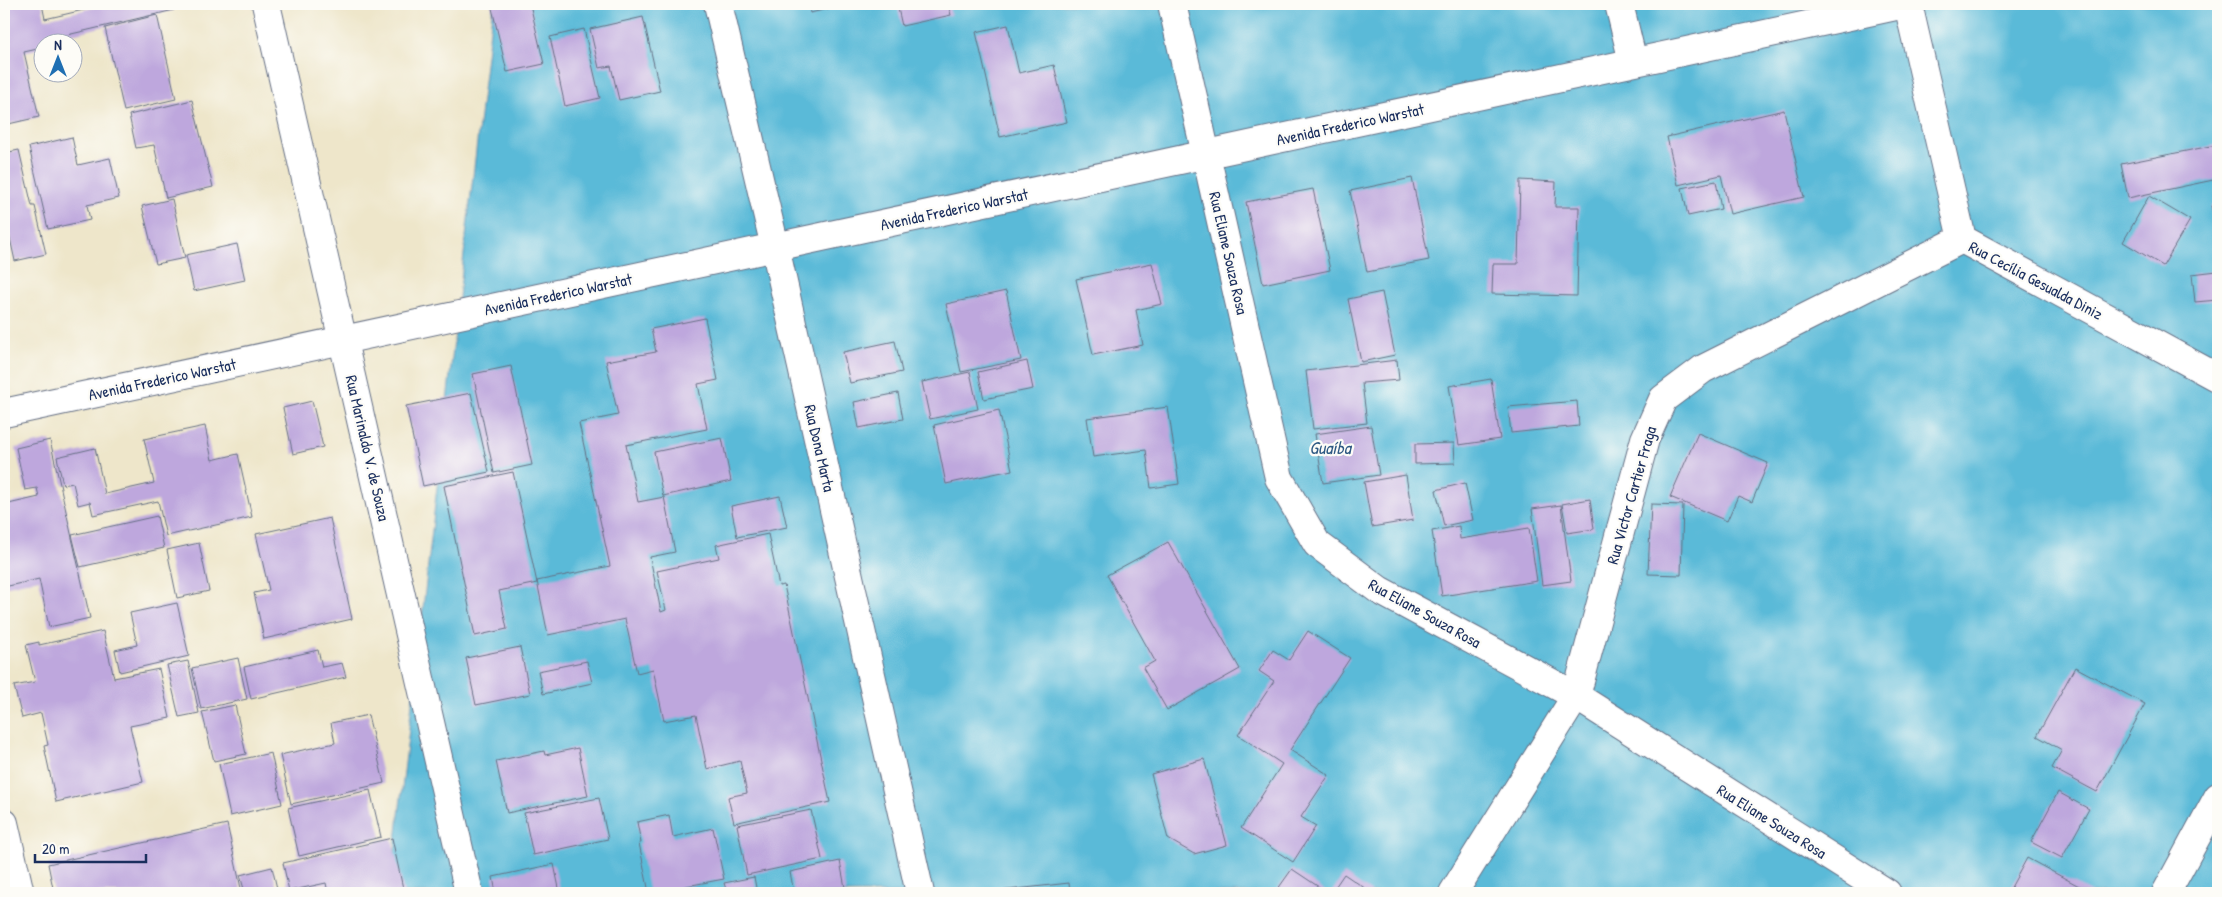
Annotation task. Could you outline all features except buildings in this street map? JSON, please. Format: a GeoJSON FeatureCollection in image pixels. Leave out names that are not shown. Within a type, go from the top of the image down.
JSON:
{"type":"FeatureCollection","features":[{"type":"Feature","properties":{"kind":"street","name":"Rua Marinaldo V. de Souza"},"geometry":{"type":"LineString","coordinates":[[266,4],[469,893]]}},
{"type":"Feature","properties":{"kind":"street","name":"Rua Dona Marta"},"geometry":{"type":"LineString","coordinates":[[718,4],[775,247],[920,893]]}},
{"type":"Feature","properties":{"kind":"street","name":"Rua Eliane Souza Rosa"},"geometry":{"type":"LineString","coordinates":[[1172,4],[1280,478],[1317,544],[1379,590],[1576,696],[1887,893]]}},
{"type":"Feature","properties":{"kind":"street"},"geometry":{"type":"LineString","coordinates":[[1619,4],[1633,62]]}},
{"type":"Feature","properties":{"kind":"street","name":"Avenida Frederico Warstat"},"geometry":{"type":"LineString","coordinates":[[4,413],[1906,4]]}},
{"type":"Feature","properties":{"kind":"street","name":"Rua Cecília Gesualda Diniz"},"geometry":{"type":"LineString","coordinates":[[1906,4],[1962,239],[2218,378]]}},
{"type":"Feature","properties":{"kind":"street","name":"Rua Victor Cartier Fraga"},"geometry":{"type":"LineString","coordinates":[[1453,893],[1576,696],[1644,439],[1663,399],[1703,369],[1962,239]]}},
{"type":"Feature","properties":{"kind":"street"},"geometry":{"type":"LineString","coordinates":[[2166,893],[2218,797]]}},
{"type":"Feature","properties":{"kind":"street"},"geometry":{"type":"LineString","coordinates":[[5,836],[20,893]]}},
{"type":"Feature","properties":{"kind":"water","name":"Guaíba"},"geometry":{"type":"Polygon","coordinates":[[[493,4],[2218,4],[2218,893],[390,893],[493,4]]]}}]}
